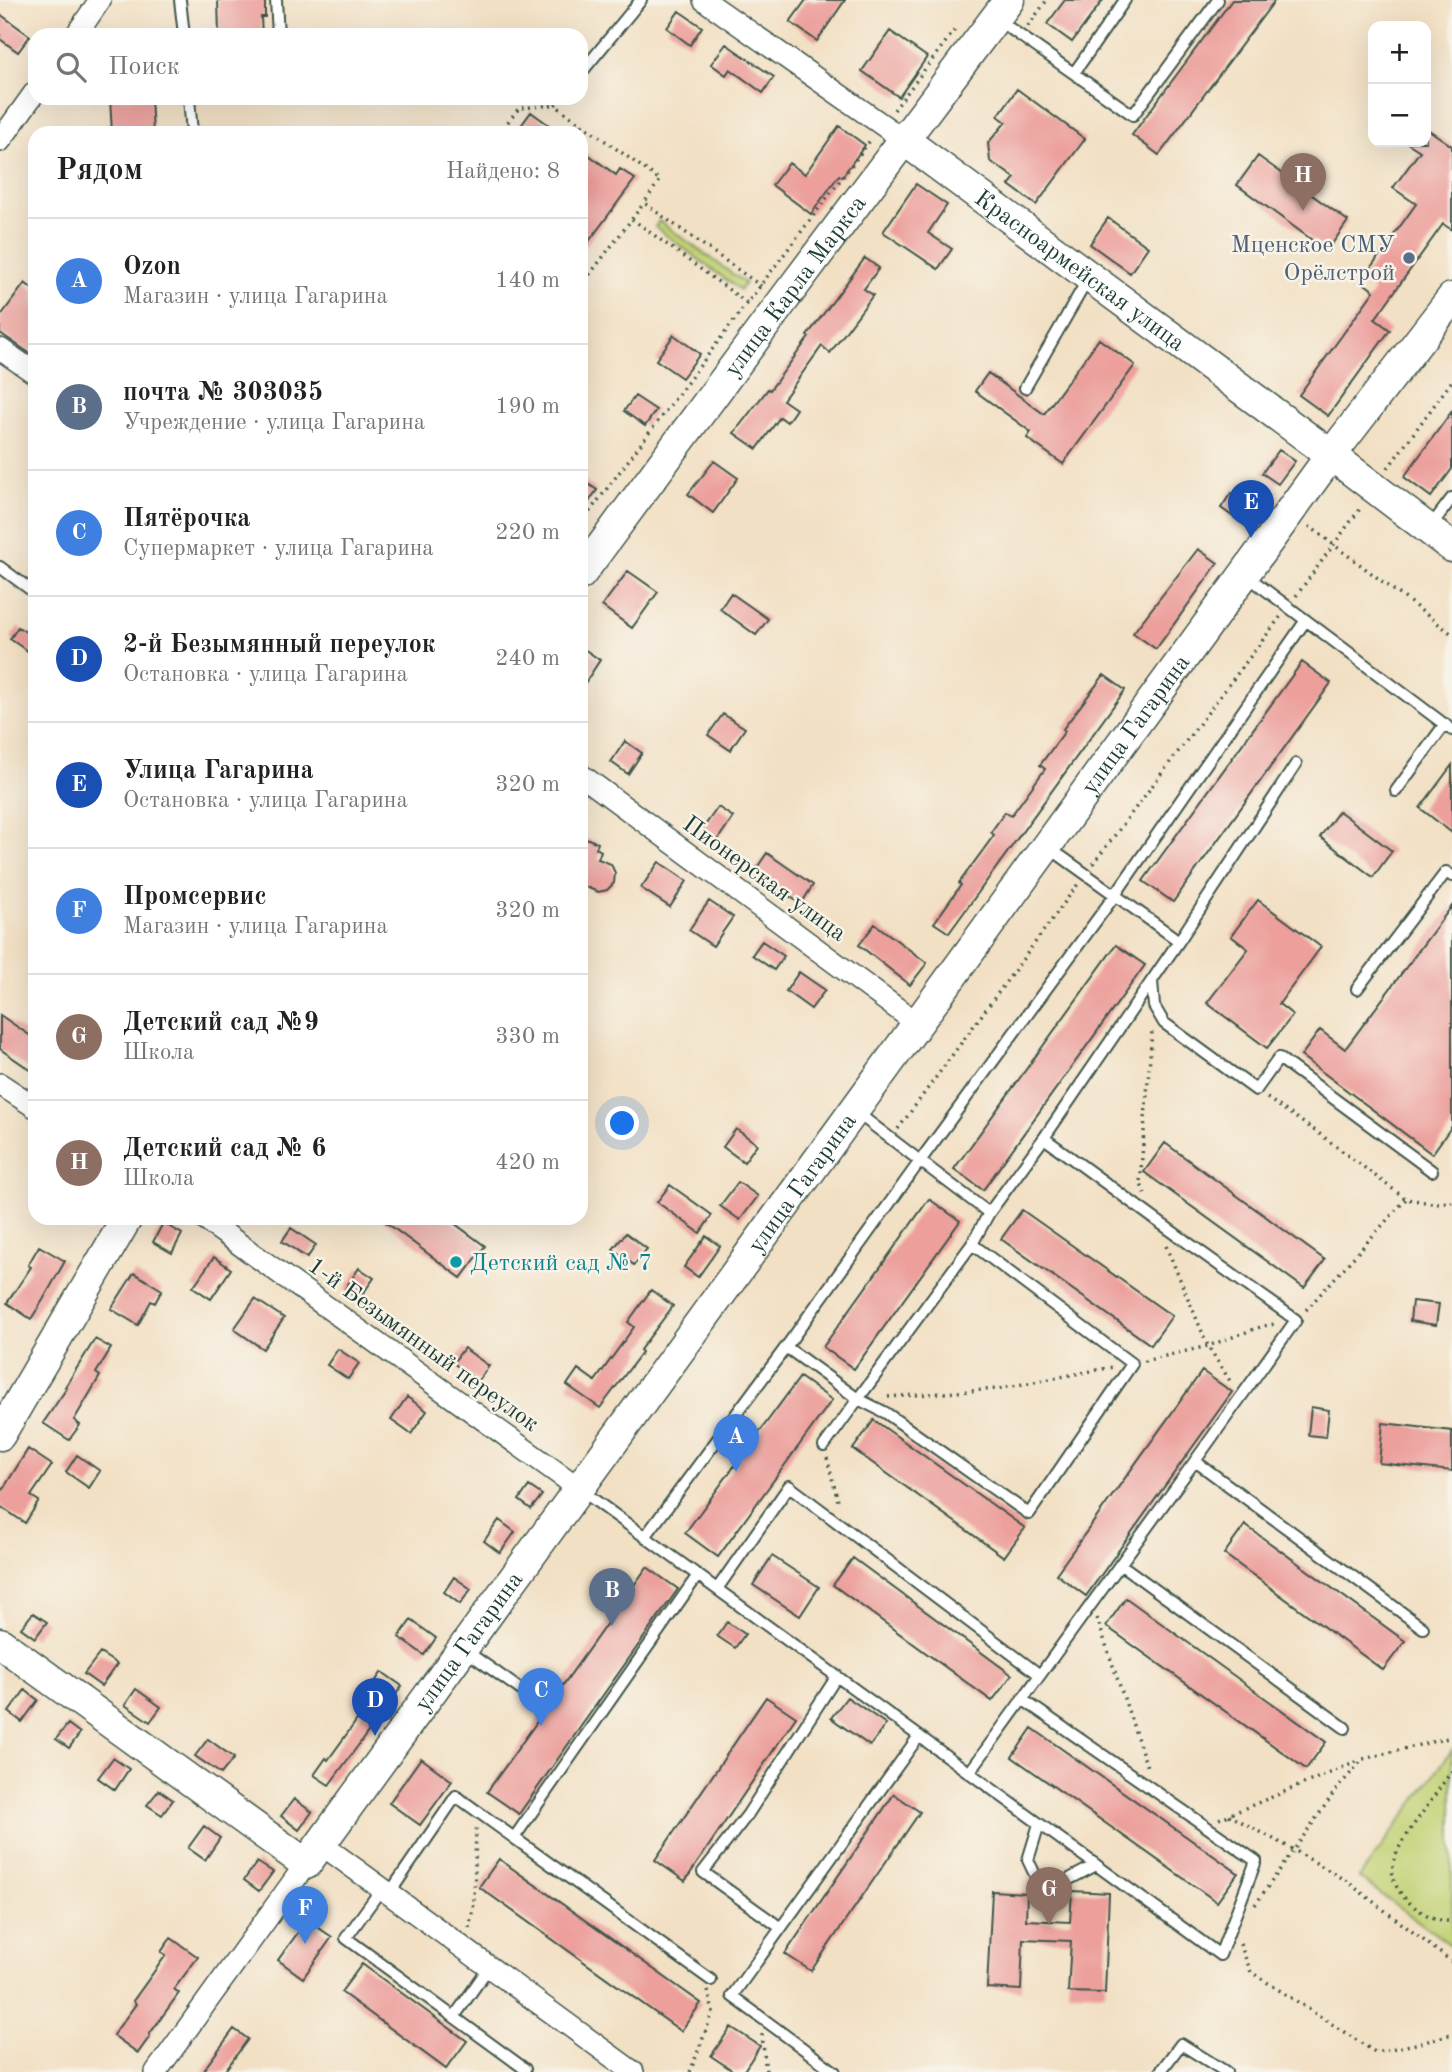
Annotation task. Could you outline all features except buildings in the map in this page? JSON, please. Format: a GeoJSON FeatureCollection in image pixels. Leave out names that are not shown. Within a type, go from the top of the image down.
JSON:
{"type":"FeatureCollection","features":[{"type":"Feature","properties":{"kind":"main road","name":"улица Карла Маркса"},"geometry":{"type":"LineString","coordinates":[[588,564],[782,302],[893,132],[1002,9]]}},
{"type":"Feature","properties":{"kind":"main road","name":"Красноармейская улица"},"geometry":{"type":"LineString","coordinates":[[893,132],[1440,538]]}},
{"type":"Feature","properties":{"kind":"main road","name":"улица Гагарина"},"geometry":{"type":"LineString","coordinates":[[314,1854],[1331,455],[1452,298]]}},
{"type":"Feature","properties":{"kind":"main road"},"geometry":{"type":"LineString","coordinates":[[0,1435],[123,1225]]}},
{"type":"Feature","properties":{"kind":"main road"},"geometry":{"type":"LineString","coordinates":[[0,1643],[314,1854]]}},
{"type":"Feature","properties":{"kind":"street"},"geometry":{"type":"LineString","coordinates":[[81,28],[100,0]]}},
{"type":"Feature","properties":{"kind":"street","name":"Красноармейская улица"},"geometry":{"type":"LineString","coordinates":[[704,0],[893,132]]}},
{"type":"Feature","properties":{"kind":"street"},"geometry":{"type":"LineString","coordinates":[[0,141],[28,102]]}},
{"type":"Feature","properties":{"kind":"street"},"geometry":{"type":"LineString","coordinates":[[0,349],[28,368]]}},
{"type":"Feature","properties":{"kind":"street","name":"Пионерская улица"},"geometry":{"type":"LineString","coordinates":[[588,780],[918,1024]]}},
{"type":"Feature","properties":{"kind":"street"},"geometry":{"type":"LineString","coordinates":[[0,1084],[28,1102]]}},
{"type":"Feature","properties":{"kind":"street","name":"1-й Безымянный переулок"},"geometry":{"type":"LineString","coordinates":[[213,1225],[580,1489]]}},
{"type":"Feature","properties":{"kind":"street"},"geometry":{"type":"LineString","coordinates":[[314,1854],[385,1891],[633,2072]]}},
{"type":"Feature","properties":{"kind":"street","name":"улица Гагарина"},"geometry":{"type":"LineString","coordinates":[[156,2072],[314,1854]]}},
{"type":"Feature","properties":{"kind":"lane"},"geometry":{"type":"LineString","coordinates":[[180,0],[183,28]]}},
{"type":"Feature","properties":{"kind":"lane"},"geometry":{"type":"LineString","coordinates":[[276,0],[278,28]]}},
{"type":"Feature","properties":{"kind":"lane"},"geometry":{"type":"LineString","coordinates":[[588,64],[641,0]]}},
{"type":"Feature","properties":{"kind":"lane"},"geometry":{"type":"LineString","coordinates":[[1074,73],[1125,0]]}},
{"type":"Feature","properties":{"kind":"lane"},"geometry":{"type":"LineString","coordinates":[[1002,9],[1021,36],[1133,115],[1218,0]]}},
{"type":"Feature","properties":{"kind":"lane"},"geometry":{"type":"LineString","coordinates":[[190,105],[192,126]]}},
{"type":"Feature","properties":{"kind":"lane"},"geometry":{"type":"LineString","coordinates":[[1026,387],[1090,277]]}},
{"type":"Feature","properties":{"kind":"lane"},"geometry":{"type":"LineString","coordinates":[[1440,538],[1452,498]]}},
{"type":"Feature","properties":{"kind":"lane"},"geometry":{"type":"LineString","coordinates":[[0,567],[28,588]]}},
{"type":"Feature","properties":{"kind":"lane"},"geometry":{"type":"LineString","coordinates":[[1245,575],[1448,727],[1396,791]]}},
{"type":"Feature","properties":{"kind":"lane"},"geometry":{"type":"LineString","coordinates":[[645,1537],[1115,895],[1306,620]]}},
{"type":"Feature","properties":{"kind":"lane"},"geometry":{"type":"LineString","coordinates":[[824,1446],[972,1244],[989,1213],[1152,981],[1296,764]]}},
{"type":"Feature","properties":{"kind":"lane"},"geometry":{"type":"LineString","coordinates":[[1047,846],[1179,941]]}},
{"type":"Feature","properties":{"kind":"lane"},"geometry":{"type":"LineString","coordinates":[[1357,989],[1446,872],[1452,876]]}},
{"type":"Feature","properties":{"kind":"lane"},"geometry":{"type":"LineString","coordinates":[[1152,981],[1154,1006],[1164,1023],[1256,1090],[1279,1058],[1432,1171]]}},
{"type":"Feature","properties":{"kind":"lane"},"geometry":{"type":"LineString","coordinates":[[854,1111],[989,1213]]}},
{"type":"Feature","properties":{"kind":"lane"},"geometry":{"type":"LineString","coordinates":[[969,1773],[1296,1320],[1044,1138]]}},
{"type":"Feature","properties":{"kind":"lane"},"geometry":{"type":"LineString","coordinates":[[786,1347],[858,1399],[886,1413],[1029,1514],[1132,1364],[972,1244]]}},
{"type":"Feature","properties":{"kind":"lane"},"geometry":{"type":"LineString","coordinates":[[1195,1461],[1423,1628]]}},
{"type":"Feature","properties":{"kind":"lane"},"geometry":{"type":"LineString","coordinates":[[717,1589],[789,1486],[1040,1675]]}},
{"type":"Feature","properties":{"kind":"lane"},"geometry":{"type":"LineString","coordinates":[[580,1489],[1220,1955],[1256,1861],[1022,1699]]}},
{"type":"Feature","properties":{"kind":"lane"},"geometry":{"type":"LineString","coordinates":[[1120,1564],[1345,1728]]}},
{"type":"Feature","properties":{"kind":"lane"},"geometry":{"type":"LineString","coordinates":[[514,1838],[698,1575]]}},
{"type":"Feature","properties":{"kind":"lane"},"geometry":{"type":"LineString","coordinates":[[463,1649],[522,1690]]}},
{"type":"Feature","properties":{"kind":"lane"},"geometry":{"type":"LineString","coordinates":[[781,1928],[703,1872],[748,1814],[837,1676]]}},
{"type":"Feature","properties":{"kind":"lane"},"geometry":{"type":"LineString","coordinates":[[835,2072],[732,1996],[919,1736]]}},
{"type":"Feature","properties":{"kind":"lane"},"geometry":{"type":"LineString","coordinates":[[525,2069],[346,1938],[456,1796],[708,1978]]}},
{"type":"Feature","properties":{"kind":"lane"},"geometry":{"type":"LineString","coordinates":[[1039,1824],[1028,1860],[1037,1879],[1060,1884],[1096,1865]]}},
{"type":"Feature","properties":{"kind":"lane"},"geometry":{"type":"LineString","coordinates":[[454,2017],[489,1968]]}},
{"type":"Feature","properties":{"kind":"lane"},"geometry":{"type":"LineString","coordinates":[[1160,2072],[1181,2044],[1226,2072]]}},
{"type":"Feature","properties":{"kind":"path"},"geometry":{"type":"LineString","coordinates":[[1021,36],[1046,0]]}},
{"type":"Feature","properties":{"kind":"path"},"geometry":{"type":"LineString","coordinates":[[588,514],[747,303],[893,132],[961,21]]}},
{"type":"Feature","properties":{"kind":"path"},"geometry":{"type":"LineString","coordinates":[[505,126],[519,108],[555,105],[584,126]]}},
{"type":"Feature","properties":{"kind":"path"},"geometry":{"type":"LineString","coordinates":[[588,129],[660,180],[588,277]]}},
{"type":"Feature","properties":{"kind":"path"},"geometry":{"type":"LineString","coordinates":[[644,203],[761,286]]}},
{"type":"Feature","properties":{"kind":"path"},"geometry":{"type":"LineString","coordinates":[[632,219],[747,303]]}},
{"type":"Feature","properties":{"kind":"path"},"geometry":{"type":"LineString","coordinates":[[891,1139],[1086,874],[1335,545],[1452,381]]}},
{"type":"Feature","properties":{"kind":"path"},"geometry":{"type":"LineString","coordinates":[[1290,512],[1452,634]]}},
{"type":"Feature","properties":{"kind":"path"},"geometry":{"type":"LineString","coordinates":[[1154,1006],[1140,1182],[1208,1346],[1241,1398]]}},
{"type":"Feature","properties":{"kind":"path"},"geometry":{"type":"LineString","coordinates":[[1256,1090],[1406,1199],[1432,1203],[1452,1202]]}},
{"type":"Feature","properties":{"kind":"path"},"geometry":{"type":"LineString","coordinates":[[858,1399],[997,1389],[1132,1364],[1208,1346],[1264,1326],[1296,1320],[1406,1199]]}},
{"type":"Feature","properties":{"kind":"path"},"geometry":{"type":"LineString","coordinates":[[824,1446],[844,1526]]}},
{"type":"Feature","properties":{"kind":"path"},"geometry":{"type":"LineString","coordinates":[[1092,1603],[1154,1790]]}},
{"type":"Feature","properties":{"kind":"path"},"geometry":{"type":"LineString","coordinates":[[1205,1825],[1363,1759],[1452,1737]]}},
{"type":"Feature","properties":{"kind":"path"},"geometry":{"type":"LineString","coordinates":[[1251,1912],[1336,1790],[1363,1759]]}},
{"type":"Feature","properties":{"kind":"path"},"geometry":{"type":"LineString","coordinates":[[1452,1771],[1398,1848],[1393,1869],[1394,1884],[1404,1898],[1432,1917],[1452,1921]]}},
{"type":"Feature","properties":{"kind":"path"},"geometry":{"type":"LineString","coordinates":[[466,1951],[474,1903],[477,1811]]}},
{"type":"Feature","properties":{"kind":"path"},"geometry":{"type":"LineString","coordinates":[[1229,1815],[1345,1880],[1452,1962]]}},
{"type":"Feature","properties":{"kind":"path"},"geometry":{"type":"LineString","coordinates":[[1240,1942],[1251,1972],[1375,2052],[1452,2034]]}},
{"type":"Feature","properties":{"kind":"path"},"geometry":{"type":"LineString","coordinates":[[690,2072],[713,2011],[708,1978]]}},
{"type":"Feature","properties":{"kind":"path"},"geometry":{"type":"LineString","coordinates":[[760,2018],[766,2072]]}},
{"type":"Feature","properties":{"kind":"green space"},"geometry":{"type":"Polygon","coordinates":[[[659,221],[745,283],[740,290],[655,227],[659,221]]]}},
{"type":"Feature","properties":{"kind":"green space"},"geometry":{"type":"Polygon","coordinates":[[[1452,1750],[1452,1946],[1359,1878],[1452,1750]]]}},
{"type":"Feature","properties":{"kind":"place","name":"Детский сад № 6"},"geometry":{"type":"Point","coordinates":[1303,211]}},
{"type":"Feature","properties":{"kind":"place","name":"Мценское СМУ Орёлстрой"},"geometry":{"type":"Point","coordinates":[1409,258]}},
{"type":"Feature","properties":{"kind":"place","name":"Улица Гагарина"},"geometry":{"type":"Point","coordinates":[1251,538]}},
{"type":"Feature","properties":{"kind":"place","name":"Детский сад № 7"},"geometry":{"type":"Point","coordinates":[456,1262]}},
{"type":"Feature","properties":{"kind":"place","name":"Ozon"},"geometry":{"type":"Point","coordinates":[736,1472]}},
{"type":"Feature","properties":{"kind":"place","name":"почта № 303035"},"geometry":{"type":"Point","coordinates":[612,1626]}},
{"type":"Feature","properties":{"kind":"place","name":"Пятёрочка"},"geometry":{"type":"Point","coordinates":[541,1726]}},
{"type":"Feature","properties":{"kind":"place","name":"2-й Безымянный переулок"},"geometry":{"type":"Point","coordinates":[375,1736]}},
{"type":"Feature","properties":{"kind":"place","name":"Детский сад №9"},"geometry":{"type":"Point","coordinates":[1049,1925]}},
{"type":"Feature","properties":{"kind":"place","name":"Промсервис"},"geometry":{"type":"Point","coordinates":[305,1944]}}]}
